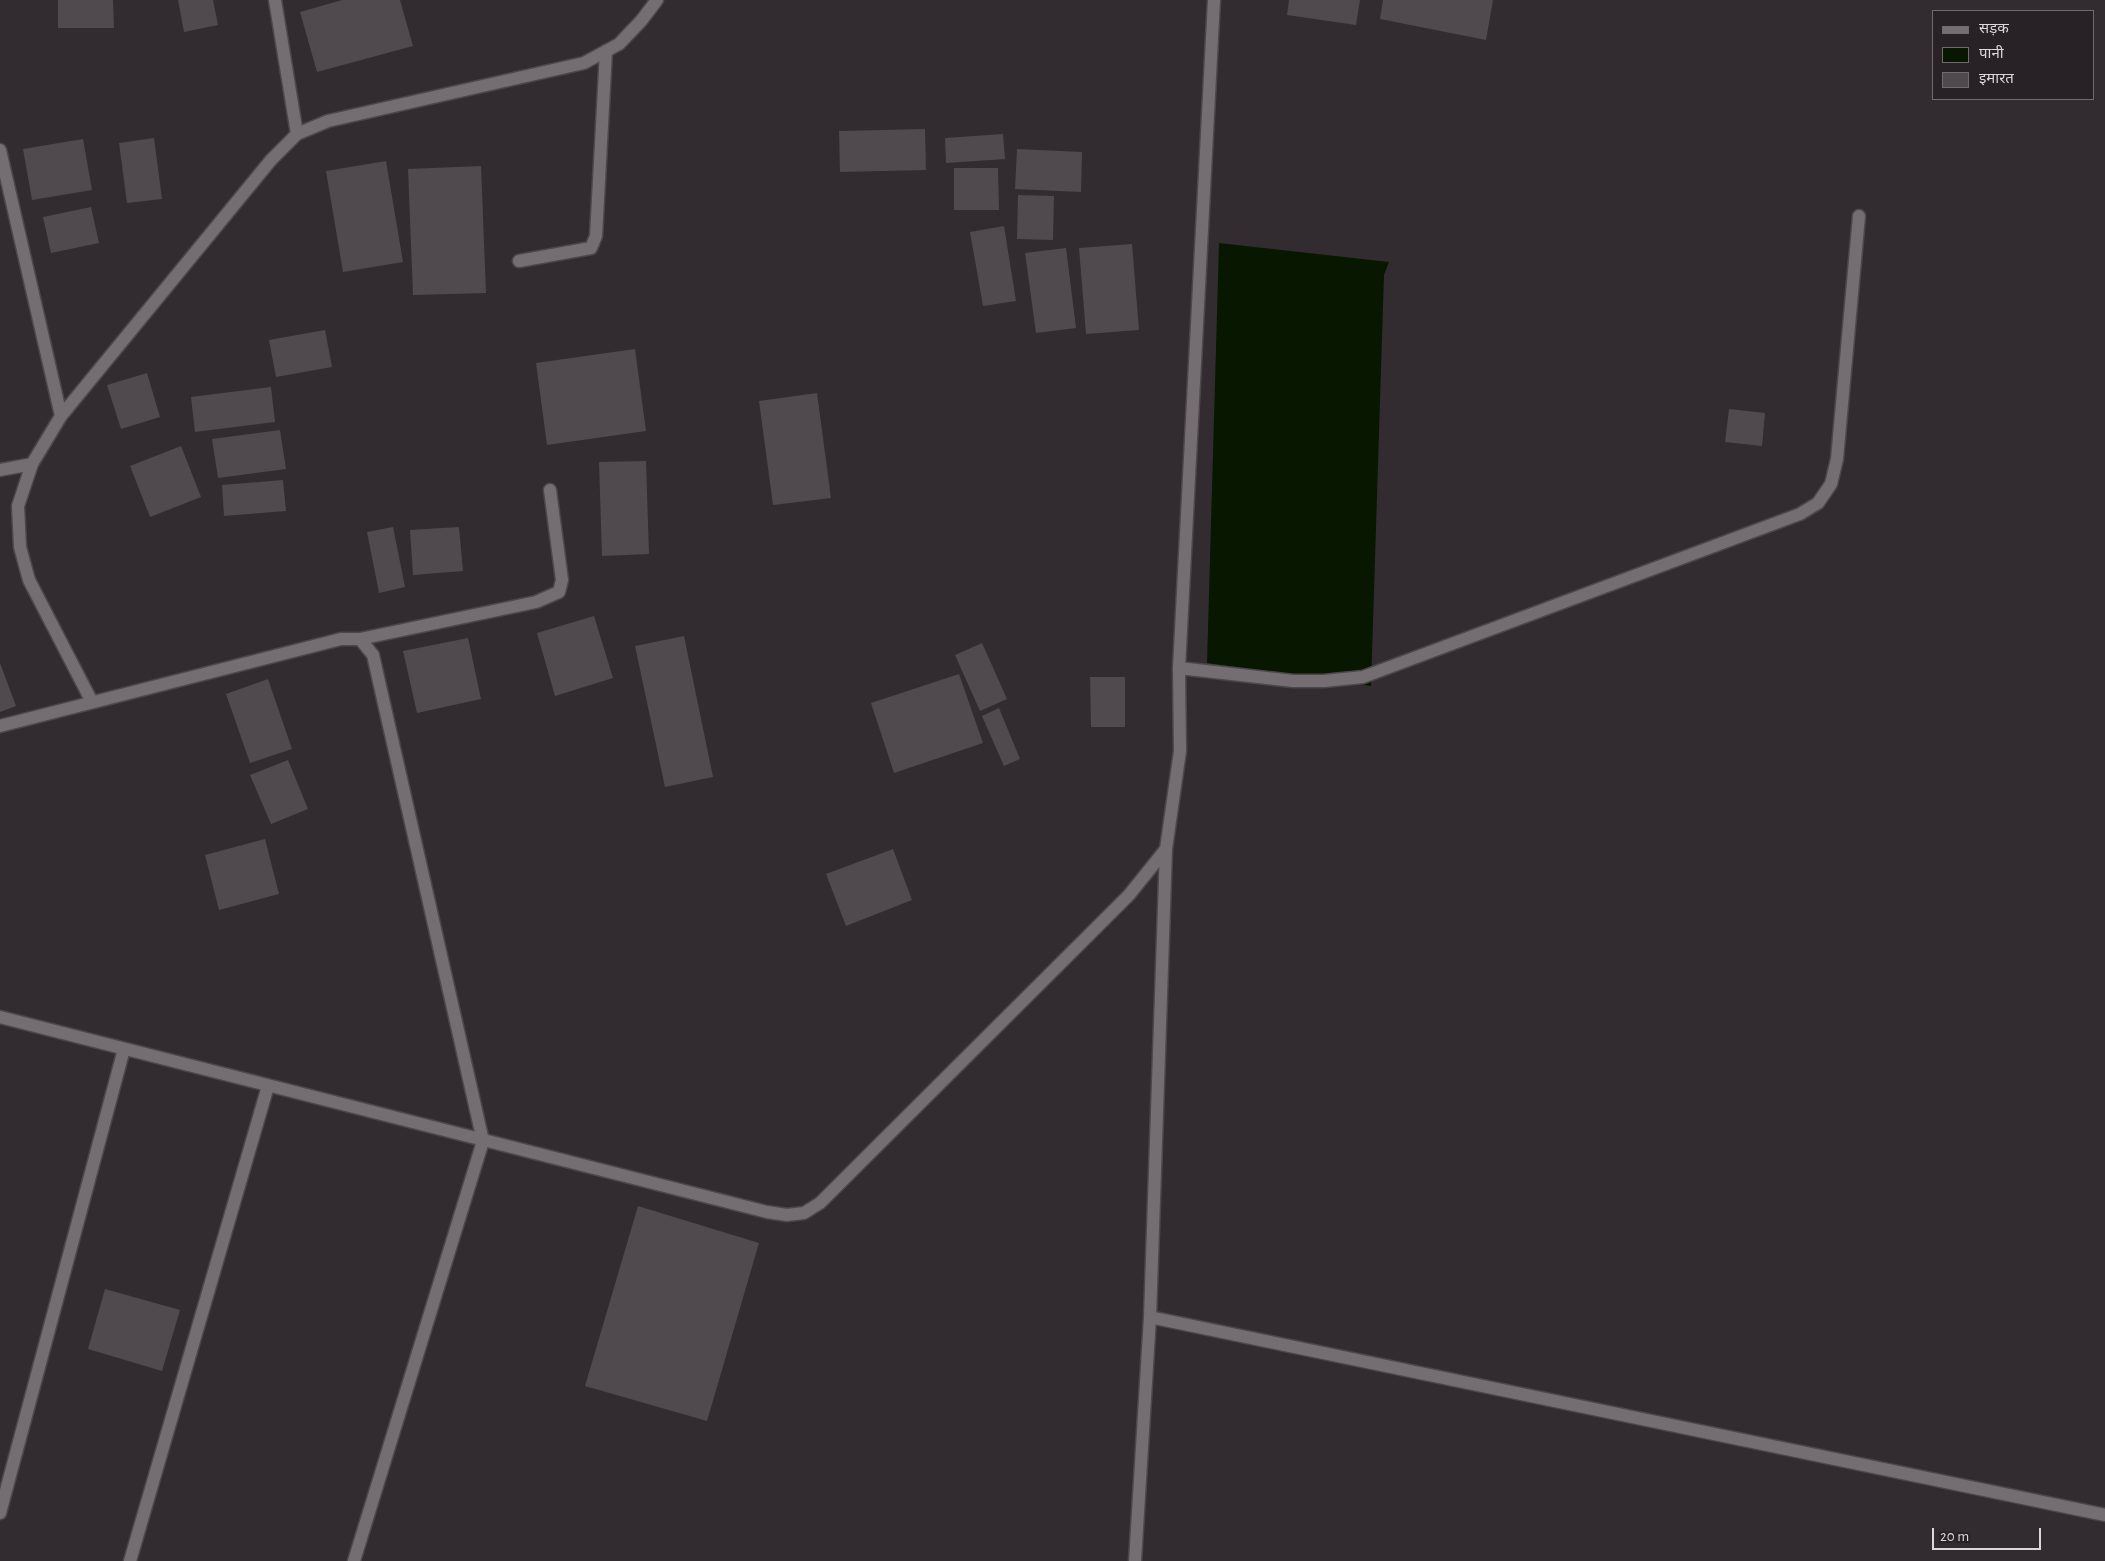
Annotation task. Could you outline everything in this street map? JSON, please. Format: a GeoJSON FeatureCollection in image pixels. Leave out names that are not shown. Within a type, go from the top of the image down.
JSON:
{"type":"FeatureCollection","features":[{"type":"Feature","properties":{"kind":"street"},"geometry":{"type":"LineString","coordinates":[[275,0],[297,134]]}},
{"type":"Feature","properties":{"kind":"street"},"geometry":{"type":"LineString","coordinates":[[92,702],[29,580],[20,547],[18,506],[32,464],[61,416],[271,160],[297,134],[328,121],[584,64],[619,44],[641,21],[656,0]]}},
{"type":"Feature","properties":{"kind":"street"},"geometry":{"type":"LineString","coordinates":[[1136,1561],[1150,1317],[1166,849],[1180,751],[1179,668],[1214,0]]}},
{"type":"Feature","properties":{"kind":"street"},"geometry":{"type":"LineString","coordinates":[[519,260],[591,248],[596,236],[606,51]]}},
{"type":"Feature","properties":{"kind":"street"},"geometry":{"type":"LineString","coordinates":[[0,150],[61,416]]}},
{"type":"Feature","properties":{"kind":"street"},"geometry":{"type":"LineString","coordinates":[[1179,668],[1293,681],[1324,681],[1363,676],[1800,514],[1818,503],[1831,484],[1837,459],[1859,216]]}},
{"type":"Feature","properties":{"kind":"street"},"geometry":{"type":"LineString","coordinates":[[0,470],[32,464]]}},
{"type":"Feature","properties":{"kind":"street"},"geometry":{"type":"LineString","coordinates":[[0,726],[341,639],[360,640],[536,602],[559,592],[562,580],[550,490]]}},
{"type":"Feature","properties":{"kind":"street"},"geometry":{"type":"LineString","coordinates":[[354,1561],[483,1141],[373,655],[360,640]]}},
{"type":"Feature","properties":{"kind":"street"},"geometry":{"type":"LineString","coordinates":[[0,1017],[767,1212],[787,1215],[804,1213],[820,1203],[1129,895],[1166,849]]}},
{"type":"Feature","properties":{"kind":"street"},"geometry":{"type":"LineString","coordinates":[[0,1513],[124,1049]]}},
{"type":"Feature","properties":{"kind":"street"},"geometry":{"type":"LineString","coordinates":[[130,1561],[268,1086]]}},
{"type":"Feature","properties":{"kind":"street"},"geometry":{"type":"LineString","coordinates":[[1150,1317],[2105,1515]]}},
{"type":"Feature","properties":{"kind":"water"},"geometry":{"type":"Polygon","coordinates":[[[1219,243],[1389,262],[1384,275],[1371,686],[1207,663],[1219,243]]]}},
{"type":"Feature","properties":{"kind":"building"},"geometry":{"type":"Polygon","coordinates":[[[58,0],[113,0],[114,28],[58,28],[58,0]]]}},
{"type":"Feature","properties":{"kind":"building"},"geometry":{"type":"Polygon","coordinates":[[[178,0],[213,0],[218,25],[184,32],[178,0]]]}},
{"type":"Feature","properties":{"kind":"building"},"geometry":{"type":"Polygon","coordinates":[[[342,0],[400,0],[413,46],[317,72],[300,12],[342,0]]]}},
{"type":"Feature","properties":{"kind":"building"},"geometry":{"type":"Polygon","coordinates":[[[1289,0],[1360,0],[1356,25],[1287,15],[1289,0]]]}},
{"type":"Feature","properties":{"kind":"building"},"geometry":{"type":"Polygon","coordinates":[[[1383,0],[1493,0],[1486,40],[1380,19],[1383,0]]]}},
{"type":"Feature","properties":{"kind":"building"},"geometry":{"type":"Polygon","coordinates":[[[925,129],[926,170],[840,172],[839,131],[925,129]]]}},
{"type":"Feature","properties":{"kind":"building"},"geometry":{"type":"Polygon","coordinates":[[[1003,134],[1005,159],[946,163],[945,138],[1003,134]]]}},
{"type":"Feature","properties":{"kind":"building"},"geometry":{"type":"Polygon","coordinates":[[[154,138],[162,199],[127,203],[119,143],[154,138]]]}},
{"type":"Feature","properties":{"kind":"building"},"geometry":{"type":"Polygon","coordinates":[[[83,139],[92,190],[32,200],[23,149],[83,139]]]}},
{"type":"Feature","properties":{"kind":"building"},"geometry":{"type":"Polygon","coordinates":[[[1017,149],[1082,152],[1081,192],[1015,189],[1017,149]]]}},
{"type":"Feature","properties":{"kind":"building"},"geometry":{"type":"Polygon","coordinates":[[[386,161],[403,262],[343,272],[326,171],[386,161]]]}},
{"type":"Feature","properties":{"kind":"building"},"geometry":{"type":"Polygon","coordinates":[[[481,166],[486,293],[413,295],[408,169],[481,166]]]}},
{"type":"Feature","properties":{"kind":"building"},"geometry":{"type":"Polygon","coordinates":[[[954,168],[998,168],[999,210],[954,210],[954,168]]]}},
{"type":"Feature","properties":{"kind":"building"},"geometry":{"type":"Polygon","coordinates":[[[1018,195],[1054,196],[1053,240],[1017,239],[1018,195]]]}},
{"type":"Feature","properties":{"kind":"building"},"geometry":{"type":"Polygon","coordinates":[[[91,207],[99,243],[51,253],[43,217],[91,207]]]}},
{"type":"Feature","properties":{"kind":"building"},"geometry":{"type":"Polygon","coordinates":[[[1004,226],[1016,301],[983,306],[970,232],[1004,226]]]}},
{"type":"Feature","properties":{"kind":"building"},"geometry":{"type":"Polygon","coordinates":[[[1132,244],[1139,330],[1086,334],[1079,248],[1132,244]]]}},
{"type":"Feature","properties":{"kind":"building"},"geometry":{"type":"Polygon","coordinates":[[[1066,248],[1076,328],[1036,333],[1025,253],[1066,248]]]}},
{"type":"Feature","properties":{"kind":"building"},"geometry":{"type":"Polygon","coordinates":[[[325,330],[332,367],[276,377],[269,340],[325,330]]]}},
{"type":"Feature","properties":{"kind":"building"},"geometry":{"type":"Polygon","coordinates":[[[635,349],[646,431],[547,445],[536,363],[635,349]]]}},
{"type":"Feature","properties":{"kind":"building"},"geometry":{"type":"Polygon","coordinates":[[[147,373],[160,417],[121,429],[107,385],[147,373]]]}},
{"type":"Feature","properties":{"kind":"building"},"geometry":{"type":"Polygon","coordinates":[[[271,387],[275,422],[195,432],[191,397],[271,387]]]}},
{"type":"Feature","properties":{"kind":"building"},"geometry":{"type":"Polygon","coordinates":[[[817,393],[831,498],[773,505],[759,401],[817,393]]]}},
{"type":"Feature","properties":{"kind":"building"},"geometry":{"type":"Polygon","coordinates":[[[1729,409],[1765,413],[1762,446],[1725,442],[1729,409]]]}},
{"type":"Feature","properties":{"kind":"building"},"geometry":{"type":"Polygon","coordinates":[[[280,430],[286,469],[218,478],[212,439],[280,430]]]}},
{"type":"Feature","properties":{"kind":"building"},"geometry":{"type":"Polygon","coordinates":[[[181,446],[201,497],[150,517],[130,466],[181,446]]]}},
{"type":"Feature","properties":{"kind":"building"},"geometry":{"type":"Polygon","coordinates":[[[646,461],[649,554],[602,556],[599,462],[646,461]]]}},
{"type":"Feature","properties":{"kind":"building"},"geometry":{"type":"Polygon","coordinates":[[[283,480],[286,511],[224,516],[222,485],[283,480]]]}},
{"type":"Feature","properties":{"kind":"building"},"geometry":{"type":"Polygon","coordinates":[[[393,527],[405,587],[379,593],[367,532],[393,527]]]}},
{"type":"Feature","properties":{"kind":"building"},"geometry":{"type":"Polygon","coordinates":[[[459,527],[463,571],[413,575],[410,530],[459,527]]]}},
{"type":"Feature","properties":{"kind":"building"},"geometry":{"type":"Polygon","coordinates":[[[594,616],[613,678],[555,696],[537,633],[594,616]]]}},
{"type":"Feature","properties":{"kind":"building"},"geometry":{"type":"Polygon","coordinates":[[[684,636],[713,777],[665,787],[635,646],[684,636]]]}},
{"type":"Feature","properties":{"kind":"building"},"geometry":{"type":"Polygon","coordinates":[[[468,638],[481,699],[417,713],[403,651],[468,638]]]}},
{"type":"Feature","properties":{"kind":"building"},"geometry":{"type":"Polygon","coordinates":[[[982,643],[1007,699],[980,711],[955,655],[982,643]]]}},
{"type":"Feature","properties":{"kind":"building"},"geometry":{"type":"Polygon","coordinates":[[[0,663],[16,706],[0,712],[0,663]]]}},
{"type":"Feature","properties":{"kind":"building"},"geometry":{"type":"Polygon","coordinates":[[[959,674],[983,743],[894,773],[871,703],[959,674]]]}},
{"type":"Feature","properties":{"kind":"building"},"geometry":{"type":"Polygon","coordinates":[[[1090,677],[1125,677],[1125,727],[1091,727],[1090,677]]]}},
{"type":"Feature","properties":{"kind":"building"},"geometry":{"type":"Polygon","coordinates":[[[268,679],[292,749],[250,763],[226,694],[268,679]]]}},
{"type":"Feature","properties":{"kind":"building"},"geometry":{"type":"Polygon","coordinates":[[[999,708],[1020,759],[1004,766],[982,716],[999,708]]]}},
{"type":"Feature","properties":{"kind":"building"},"geometry":{"type":"Polygon","coordinates":[[[288,760],[308,809],[271,824],[250,775],[288,760]]]}},
{"type":"Feature","properties":{"kind":"building"},"geometry":{"type":"Polygon","coordinates":[[[265,839],[279,894],[219,910],[205,855],[265,839]]]}},
{"type":"Feature","properties":{"kind":"building"},"geometry":{"type":"Polygon","coordinates":[[[893,849],[912,900],[846,926],[826,874],[893,849]]]}},
{"type":"Feature","properties":{"kind":"building"},"geometry":{"type":"Polygon","coordinates":[[[638,1206],[759,1243],[707,1421],[585,1386],[638,1206]]]}},
{"type":"Feature","properties":{"kind":"building"},"geometry":{"type":"Polygon","coordinates":[[[105,1289],[180,1310],[162,1371],[88,1349],[105,1289]]]}}]}
